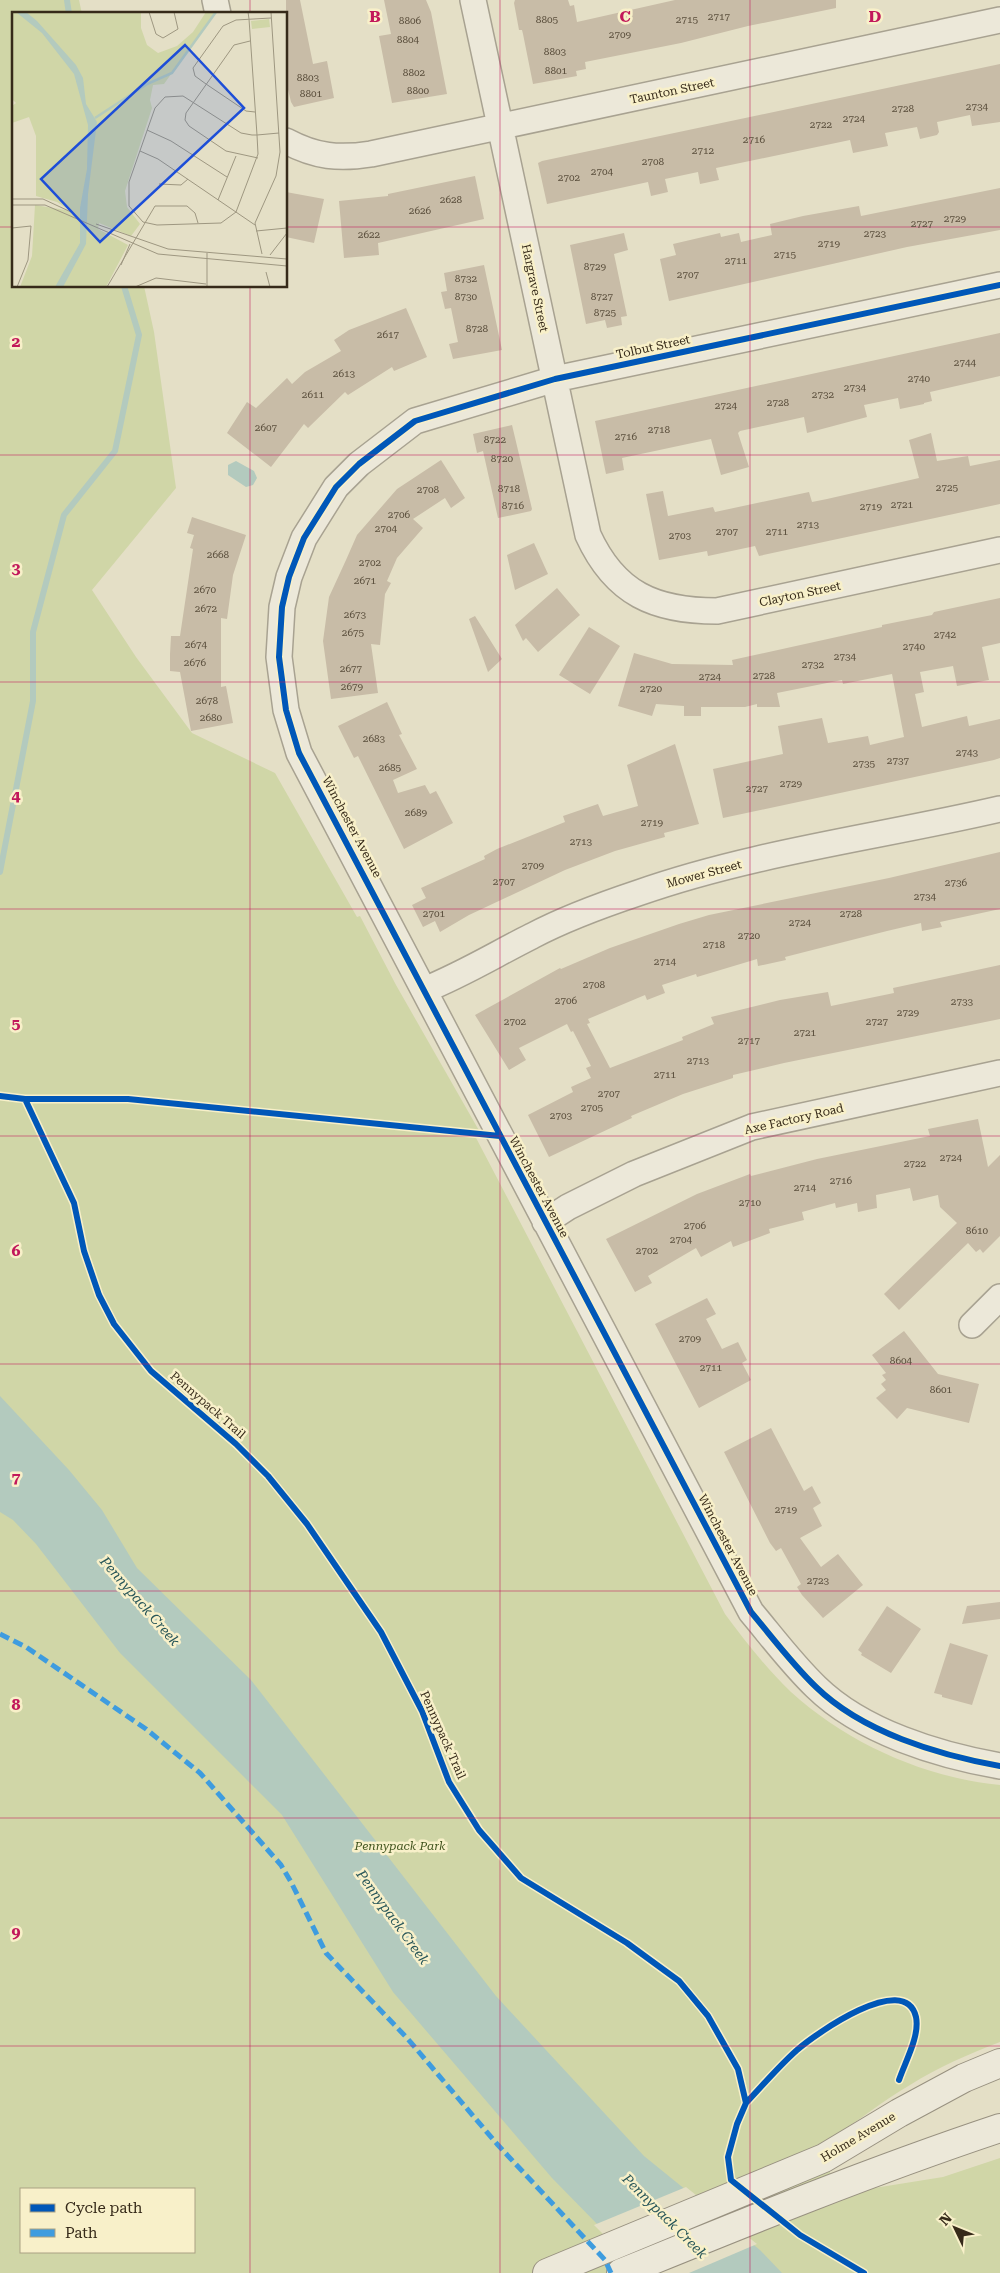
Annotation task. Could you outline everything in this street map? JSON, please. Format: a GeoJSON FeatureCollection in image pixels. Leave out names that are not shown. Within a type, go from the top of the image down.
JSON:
{"type":"FeatureCollection","features":[{"type":"Feature","properties":{"kind":"main road","name":"Holme Avenue"},"geometry":{"type":"LineString","coordinates":[[547,2273],[824,2158],[899,2112],[964,2078],[1000,2063]]}},
{"type":"Feature","properties":{"kind":"main road"},"geometry":{"type":"LineString","coordinates":[[621,2273],[801,2199],[908,2159],[1000,2128]]}},
{"type":"Feature","properties":{"kind":"street","name":"Hargrave Street"},"geometry":{"type":"LineString","coordinates":[[473,0],[588,535],[596,554],[610,570]]}},
{"type":"Feature","properties":{"kind":"street","name":"Taunton Street"},"geometry":{"type":"LineString","coordinates":[[288,142],[320,154],[344,158],[500,127],[1000,20]]}},
{"type":"Feature","properties":{"kind":"street","name":"Tolbut Street"},"geometry":{"type":"LineString","coordinates":[[336,487],[359,464],[415,421],[555,379],[1000,285]]}},
{"type":"Feature","properties":{"kind":"street","name":"Winchester Avenue"},"geometry":{"type":"LineString","coordinates":[[336,487],[304,538],[289,577],[282,607],[279,657],[286,710],[299,753],[544,1222],[751,1612],[817,1688],[851,1713],[920,1747],[964,1759],[1000,1766]]}},
{"type":"Feature","properties":{"kind":"street","name":"Clayton Street"},"geometry":{"type":"LineString","coordinates":[[610,570],[634,593],[661,606],[690,611],[717,611],[1000,550]]}},
{"type":"Feature","properties":{"kind":"street","name":"Mower Street"},"geometry":{"type":"LineString","coordinates":[[424,990],[454,978],[534,935],[586,912],[704,872],[1000,809]]}},
{"type":"Feature","properties":{"kind":"street","name":"Axe Factory Road"},"geometry":{"type":"LineString","coordinates":[[544,1222],[568,1207],[634,1174],[752,1127],[1000,1073]]}},
{"type":"Feature","properties":{"kind":"street"},"geometry":{"type":"LineString","coordinates":[[972,1324],[1000,1297]]}},
{"type":"Feature","properties":{"kind":"green space","name":"Pennypack Park"},"geometry":{"type":"Polygon","coordinates":[[[0,0],[79,0],[82,12],[12,12],[12,288],[144,288],[154,332],[176,488],[92,590],[136,657],[192,733],[275,773],[357,917],[360,916],[396,985],[481,1134],[474,1134],[725,1614],[764,1664],[782,1683],[813,1710],[837,1727],[888,1755],[916,1766],[944,1775],[1000,1785],[1000,2042],[954,2061],[921,2078],[830,2138],[830,2201],[868,2189],[943,2177],[1000,2158],[1000,2273],[0,2273],[0,0]]]}},
{"type":"Feature","properties":{"kind":"water"},"geometry":{"type":"Polygon","coordinates":[[[236,461],[254,471],[257,478],[253,485],[246,487],[228,475],[228,465],[236,461]]]}},
{"type":"Feature","properties":{"kind":"water","name":"Pennypack Creek"},"geometry":{"type":"Polygon","coordinates":[[[0,1396],[69,1470],[102,1510],[137,1568],[251,1680],[496,1996],[644,2156],[760,2250],[782,2273],[645,2273],[552,2178],[393,1992],[282,1815],[120,1653],[36,1544],[13,1520],[0,1512],[0,1396]]]}},
{"type":"Feature","properties":{"kind":"pier"},"geometry":{"type":"Polygon","coordinates":[[[686,2187],[757,2244],[689,2273],[642,2273],[594,2225],[686,2187]]]}},
{"type":"Feature","properties":{"kind":"building"},"geometry":{"type":"Polygon","coordinates":[[[286,0],[300,0],[313,64],[327,61],[334,98],[294,107],[291,102],[288,89],[288,12],[286,12],[286,0]]]}},
{"type":"Feature","properties":{"kind":"building"},"geometry":{"type":"Polygon","coordinates":[[[384,0],[426,0],[431,12],[447,94],[392,103],[379,36],[391,34],[384,0]]]}},
{"type":"Feature","properties":{"kind":"building"},"geometry":{"type":"Polygon","coordinates":[[[515,0],[568,0],[570,6],[574,5],[577,22],[675,0],[836,0],[836,8],[748,26],[681,43],[585,62],[586,69],[576,71],[577,76],[533,84],[522,30],[519,30],[515,0]]]}},
{"type":"Feature","properties":{"kind":"building"},"geometry":{"type":"Polygon","coordinates":[[[1000,64],[1000,122],[972,126],[970,115],[937,122],[939,132],[937,135],[920,139],[917,127],[885,133],[888,146],[853,153],[850,140],[716,168],[719,180],[700,184],[698,172],[665,179],[668,192],[651,196],[648,182],[547,204],[538,163],[542,161],[1000,64]]]}},
{"type":"Feature","properties":{"kind":"building"},"geometry":{"type":"Polygon","coordinates":[[[475,176],[484,219],[378,243],[379,255],[344,258],[339,201],[388,196],[388,194],[475,176]]]}},
{"type":"Feature","properties":{"kind":"building"},"geometry":{"type":"Polygon","coordinates":[[[1000,188],[1000,230],[907,247],[669,301],[660,259],[676,255],[673,244],[720,233],[721,237],[739,233],[741,242],[772,235],[770,224],[803,216],[859,206],[861,216],[1000,188]]]}},
{"type":"Feature","properties":{"kind":"building"},"geometry":{"type":"Polygon","coordinates":[[[288,192],[324,199],[314,243],[288,237],[288,192]]]}},
{"type":"Feature","properties":{"kind":"building"},"geometry":{"type":"Polygon","coordinates":[[[624,233],[628,250],[614,254],[627,316],[621,317],[622,325],[607,328],[605,320],[586,324],[570,245],[624,233]]]}},
{"type":"Feature","properties":{"kind":"building"},"geometry":{"type":"Polygon","coordinates":[[[484,265],[502,350],[453,359],[449,344],[458,342],[451,308],[445,309],[441,292],[447,291],[444,273],[484,265]]]}},
{"type":"Feature","properties":{"kind":"building"},"geometry":{"type":"Polygon","coordinates":[[[406,308],[427,357],[394,371],[392,367],[348,395],[345,392],[308,428],[304,424],[271,467],[227,433],[247,402],[256,408],[287,378],[292,384],[305,372],[341,351],[334,340],[349,330],[406,308]]]}},
{"type":"Feature","properties":{"kind":"building"},"geometry":{"type":"Polygon","coordinates":[[[1000,333],[1000,376],[930,392],[932,401],[924,404],[900,409],[898,398],[864,405],[867,417],[807,433],[804,417],[740,431],[738,433],[749,467],[721,475],[711,439],[622,458],[624,470],[606,474],[595,421],[1000,333]]]}},
{"type":"Feature","properties":{"kind":"building"},"geometry":{"type":"Polygon","coordinates":[[[512,425],[532,509],[531,511],[498,518],[483,451],[477,453],[473,434],[512,425]]]}},
{"type":"Feature","properties":{"kind":"building"},"geometry":{"type":"Polygon","coordinates":[[[931,433],[937,461],[968,456],[970,466],[1000,460],[1000,504],[759,556],[755,546],[708,556],[707,551],[659,560],[646,494],[663,491],[668,516],[713,507],[715,512],[809,492],[812,502],[827,499],[919,478],[909,440],[931,433]]]}},
{"type":"Feature","properties":{"kind":"building"},"geometry":{"type":"Polygon","coordinates":[[[441,460],[465,498],[451,508],[445,498],[413,519],[423,528],[397,558],[387,581],[391,583],[385,594],[380,645],[371,644],[378,693],[331,699],[323,641],[329,597],[357,535],[397,489],[441,460]]]}},
{"type":"Feature","properties":{"kind":"building"},"geometry":{"type":"Polygon","coordinates":[[[192,517],[246,535],[233,575],[227,619],[221,618],[221,687],[226,686],[233,723],[191,731],[180,672],[170,671],[170,654],[171,636],[180,636],[193,549],[190,548],[194,535],[187,533],[192,517]]]}},
{"type":"Feature","properties":{"kind":"building"},"geometry":{"type":"Polygon","coordinates":[[[534,543],[548,574],[515,590],[507,555],[534,543]]]}},
{"type":"Feature","properties":{"kind":"building"},"geometry":{"type":"Polygon","coordinates":[[[557,588],[580,615],[538,652],[526,638],[523,641],[515,625],[557,588]]]}},
{"type":"Feature","properties":{"kind":"building"},"geometry":{"type":"Polygon","coordinates":[[[1000,598],[1000,643],[982,647],[989,680],[957,686],[953,666],[920,672],[924,692],[915,694],[922,727],[967,716],[969,726],[1000,719],[1000,758],[994,760],[723,818],[713,769],[783,754],[778,726],[822,718],[828,743],[868,736],[870,745],[904,737],[892,674],[843,684],[842,680],[777,693],[780,707],[757,707],[757,704],[745,707],[701,707],[701,716],[684,716],[684,706],[656,704],[652,716],[618,706],[634,653],[672,664],[733,665],[732,660],[882,627],[882,625],[932,615],[934,612],[1000,598]]]}},
{"type":"Feature","properties":{"kind":"building"},"geometry":{"type":"Polygon","coordinates":[[[475,616],[502,659],[488,672],[469,619],[475,616]]]}},
{"type":"Feature","properties":{"kind":"building"},"geometry":{"type":"Polygon","coordinates":[[[589,627],[620,646],[590,694],[559,675],[589,627]]]}},
{"type":"Feature","properties":{"kind":"building"},"geometry":{"type":"Polygon","coordinates":[[[387,702],[402,734],[399,735],[417,769],[393,780],[398,793],[425,785],[430,794],[436,791],[453,823],[404,849],[358,756],[354,758],[338,726],[387,702]]]}},
{"type":"Feature","properties":{"kind":"building"},"geometry":{"type":"Polygon","coordinates":[[[675,744],[699,824],[664,833],[665,837],[615,851],[565,870],[469,915],[440,932],[435,921],[423,927],[412,905],[426,898],[421,888],[485,859],[484,856],[497,849],[565,822],[563,816],[598,804],[603,816],[638,806],[627,765],[675,744]]]}},
{"type":"Feature","properties":{"kind":"building"},"geometry":{"type":"Polygon","coordinates":[[[1000,852],[1000,909],[940,922],[942,927],[922,931],[921,923],[785,957],[786,960],[758,966],[757,959],[697,977],[696,974],[662,985],[665,993],[647,1000],[645,995],[588,1019],[590,1023],[587,1024],[610,1068],[683,1040],[682,1037],[714,1024],[711,1017],[780,1000],[828,992],[831,1006],[894,993],[893,988],[1000,965],[1000,1019],[733,1075],[733,1078],[683,1094],[631,1116],[632,1118],[549,1157],[528,1115],[573,1092],[571,1087],[591,1078],[586,1068],[591,1066],[573,1031],[571,1032],[567,1024],[519,1048],[526,1060],[509,1070],[475,1015],[560,968],[679,924],[709,915],[889,878],[1000,852]]]}},
{"type":"Feature","properties":{"kind":"building"},"geometry":{"type":"Polygon","coordinates":[[[978,1119],[988,1167],[1000,1155],[1000,1236],[983,1253],[980,1249],[976,1252],[968,1243],[899,1310],[884,1294],[957,1223],[940,1207],[938,1195],[913,1201],[910,1188],[876,1195],[877,1208],[858,1212],[857,1203],[836,1208],[835,1203],[802,1212],[804,1220],[769,1229],[770,1233],[733,1247],[731,1241],[701,1257],[696,1248],[648,1276],[652,1283],[635,1292],[606,1239],[697,1194],[750,1174],[751,1176],[817,1159],[930,1136],[928,1129],[978,1119]]]}},
{"type":"Feature","properties":{"kind":"building"},"geometry":{"type":"Polygon","coordinates":[[[707,1298],[716,1314],[706,1319],[722,1349],[738,1342],[747,1360],[742,1363],[751,1380],[699,1408],[655,1324],[707,1298]]]}},
{"type":"Feature","properties":{"kind":"building"},"geometry":{"type":"Polygon","coordinates":[[[904,1331],[938,1374],[979,1384],[969,1423],[907,1408],[897,1419],[876,1398],[886,1390],[881,1384],[886,1380],[882,1375],[886,1373],[872,1355],[904,1331]]]}},
{"type":"Feature","properties":{"kind":"building"},"geometry":{"type":"Polygon","coordinates":[[[771,1428],[804,1491],[812,1486],[821,1503],[813,1508],[822,1526],[800,1538],[821,1567],[838,1554],[863,1585],[823,1618],[797,1587],[801,1584],[781,1548],[776,1551],[770,1543],[724,1452],[771,1428]]]}},
{"type":"Feature","properties":{"kind":"building"},"geometry":{"type":"Polygon","coordinates":[[[1000,1602],[1000,1619],[962,1624],[967,1606],[1000,1602]]]}},
{"type":"Feature","properties":{"kind":"building"},"geometry":{"type":"Polygon","coordinates":[[[887,1606],[921,1629],[891,1673],[861,1655],[862,1653],[858,1650],[887,1606]]]}},
{"type":"Feature","properties":{"kind":"building"},"geometry":{"type":"Polygon","coordinates":[[[950,1643],[988,1655],[972,1705],[934,1693],[950,1643]]]}},
{"type":"Feature","properties":{"kind":"waterway"},"geometry":{"type":"LineString","coordinates":[[67,0],[69,12]]}},
{"type":"Feature","properties":{"kind":"waterway"},"geometry":{"type":"LineString","coordinates":[[0,872],[33,701],[33,632],[64,515],[115,451],[139,335],[125,288]]}},
{"type":"Feature","properties":{"kind":"marked path"},"geometry":{"type":"LineString","coordinates":[[0,1634],[26,1647],[146,1729],[200,1773],[281,1865],[326,1953],[407,2038],[497,2144],[605,2260],[611,2273]]}},
{"type":"Feature","properties":{"kind":"cycle path"},"geometry":{"type":"LineString","coordinates":[[1000,285],[555,379],[415,421],[359,464],[336,487],[304,538],[289,577],[282,607],[279,657],[286,710],[299,753],[751,1612],[807,1678],[835,1703],[855,1717],[878,1729],[927,1748],[1000,1766]]}},
{"type":"Feature","properties":{"kind":"cycle path"},"geometry":{"type":"LineString","coordinates":[[0,1096],[25,1099],[128,1099],[500,1136]]}},
{"type":"Feature","properties":{"kind":"cycle path","name":"Pennypack Trail"},"geometry":{"type":"LineString","coordinates":[[25,1099],[74,1203],[84,1251],[99,1295],[114,1324],[151,1371],[236,1444],[268,1476],[307,1524],[381,1632],[422,1711],[449,1782],[479,1830],[521,1878],[627,1943],[679,1981],[708,2016],[738,2069],[746,2103],[737,2124],[728,2157],[731,2180],[800,2235],[864,2273]]}},
{"type":"Feature","properties":{"kind":"cycle path"},"geometry":{"type":"LineString","coordinates":[[746,2103],[790,2056],[821,2032],[859,2010],[878,2003],[895,2000],[908,2004],[916,2017],[917,2024],[914,2041],[899,2080]]}}]}
